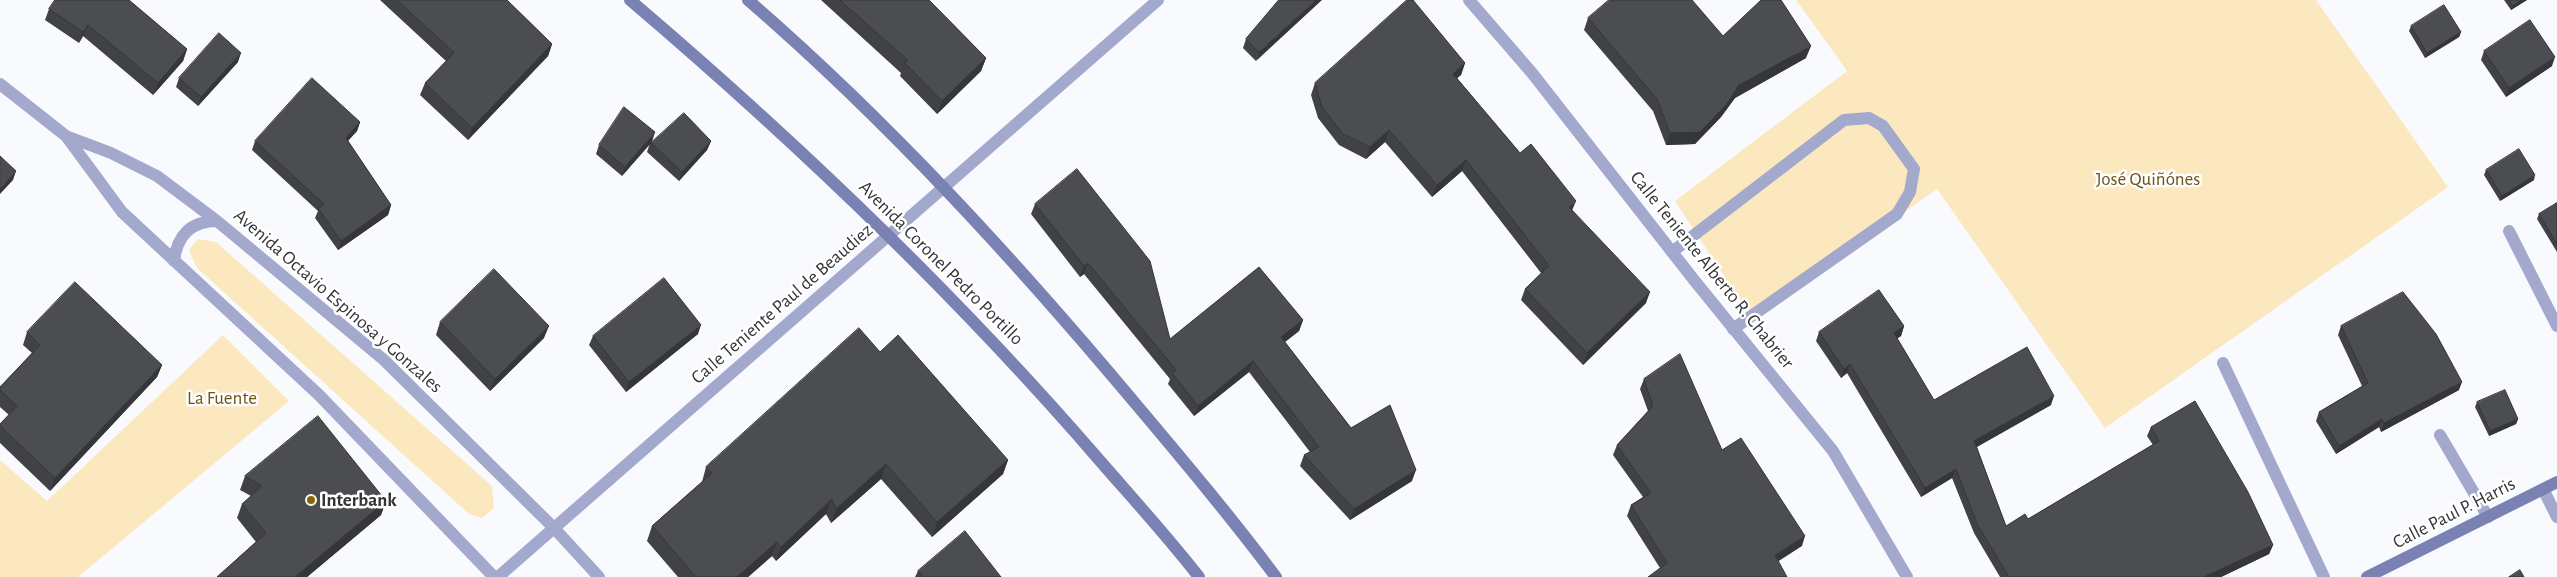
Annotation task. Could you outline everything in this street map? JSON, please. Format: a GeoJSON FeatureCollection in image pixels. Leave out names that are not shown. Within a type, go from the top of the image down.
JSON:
{"type":"FeatureCollection","features":[{"type":"Feature","properties":{"kind":"main road","name":"Avenida Coronel Pedro Portillo"},"geometry":{"type":"LineString","coordinates":[[630,0],[734,89],[890,235],[1029,379],[1198,577]]}},
{"type":"Feature","properties":{"kind":"main road"},"geometry":{"type":"LineString","coordinates":[[748,0],[781,29],[945,187],[1078,335],[1239,528],[1276,577]]}},
{"type":"Feature","properties":{"kind":"main road","name":"Calle Paul P. Harris"},"geometry":{"type":"LineString","coordinates":[[2367,577],[2557,482]]}},
{"type":"Feature","properties":{"kind":"street","name":"Calle Teniente Paul de Beaudiez"},"geometry":{"type":"LineString","coordinates":[[498,577],[1158,0]]}},
{"type":"Feature","properties":{"kind":"street","name":"Calle Teniente Alberto R. Chabrier"},"geometry":{"type":"LineString","coordinates":[[1469,0],[1532,73],[1672,252],[1833,451],[1907,577]]}},
{"type":"Feature","properties":{"kind":"street","name":"Avenida Octavio Espinosa y Gonzales"},"geometry":{"type":"LineString","coordinates":[[0,84],[66,136],[122,212],[319,395],[494,577]]}},
{"type":"Feature","properties":{"kind":"street"},"geometry":{"type":"LineString","coordinates":[[1672,252],[1844,120],[1869,118],[1883,126],[1914,169],[1910,192],[1897,214],[1734,329]]}},
{"type":"Feature","properties":{"kind":"street","name":"Avenida Octavio Espinosa y Gonzales"},"geometry":{"type":"LineString","coordinates":[[66,136],[111,153],[157,176],[217,221],[384,360],[554,528],[599,577]]}},
{"type":"Feature","properties":{"kind":"street"},"geometry":{"type":"LineString","coordinates":[[174,261],[175,248],[181,236],[191,226],[204,221],[217,221]]}},
{"type":"Feature","properties":{"kind":"street"},"geometry":{"type":"LineString","coordinates":[[2509,231],[2557,326]]}},
{"type":"Feature","properties":{"kind":"street"},"geometry":{"type":"LineString","coordinates":[[2223,363],[2324,577]]}},
{"type":"Feature","properties":{"kind":"street"},"geometry":{"type":"LineString","coordinates":[[2440,435],[2488,517]]}},
{"type":"Feature","properties":{"kind":"street"},"geometry":{"type":"LineString","coordinates":[[2542,489],[2557,517]]}},
{"type":"Feature","properties":{"kind":"green space","name":"José Quiñónes"},"geometry":{"type":"Polygon","coordinates":[[[1796,0],[2316,0],[2448,187],[2105,428],[1937,189],[1756,317],[1735,293],[1675,201],[1847,71],[1796,0]]]}},
{"type":"Feature","properties":{"kind":"green space"},"geometry":{"type":"Polygon","coordinates":[[[198,239],[216,242],[492,486],[494,508],[482,518],[469,514],[197,268],[189,250],[198,239]]]}},
{"type":"Feature","properties":{"kind":"green space","name":"La Fuente"},"geometry":{"type":"Polygon","coordinates":[[[223,335],[289,401],[78,577],[0,577],[0,460],[47,501],[223,335]]]}},
{"type":"Feature","properties":{"kind":"building"},"geometry":{"type":"Polygon","coordinates":[[[55,0],[129,0],[187,49],[158,83],[88,25],[83,32],[49,9],[55,0]]]}},
{"type":"Feature","properties":{"kind":"building"},"geometry":{"type":"Polygon","coordinates":[[[397,0],[507,0],[552,44],[472,128],[425,83],[454,53],[397,0]]]}},
{"type":"Feature","properties":{"kind":"building"},"geometry":{"type":"Polygon","coordinates":[[[840,0],[929,0],[986,58],[942,101],[905,63],[907,60],[840,0]]]}},
{"type":"Feature","properties":{"kind":"building"},"geometry":{"type":"Polygon","coordinates":[[[1279,0],[1316,0],[1259,52],[1246,39],[1279,0]]]}},
{"type":"Feature","properties":{"kind":"building"},"geometry":{"type":"Polygon","coordinates":[[[1407,0],[1413,0],[1465,63],[1453,74],[1520,153],[1531,144],[1576,201],[1569,207],[1650,292],[1587,353],[1525,289],[1549,266],[1466,160],[1437,185],[1389,130],[1370,147],[1343,134],[1322,107],[1315,83],[1407,0]]]}},
{"type":"Feature","properties":{"kind":"building"},"geometry":{"type":"Polygon","coordinates":[[[1609,0],[1692,0],[1723,36],[1761,0],[1781,0],[1811,46],[1739,85],[1726,105],[1700,132],[1670,133],[1657,99],[1588,18],[1609,0]]]}},
{"type":"Feature","properties":{"kind":"building"},"geometry":{"type":"Polygon","coordinates":[[[2509,0],[2521,0],[2513,6],[2509,0]]]}},
{"type":"Feature","properties":{"kind":"building"},"geometry":{"type":"Polygon","coordinates":[[[2444,5],[2461,32],[2427,53],[2411,26],[2444,5]]]}},
{"type":"Feature","properties":{"kind":"building"},"geometry":{"type":"Polygon","coordinates":[[[2530,20],[2555,57],[2509,88],[2484,51],[2530,20]]]}},
{"type":"Feature","properties":{"kind":"building"},"geometry":{"type":"Polygon","coordinates":[[[219,33],[241,53],[201,97],[179,78],[219,33]]]}},
{"type":"Feature","properties":{"kind":"building"},"geometry":{"type":"Polygon","coordinates":[[[312,78],[360,122],[346,138],[391,205],[341,241],[318,208],[324,204],[255,141],[312,78]]]}},
{"type":"Feature","properties":{"kind":"building"},"geometry":{"type":"Polygon","coordinates":[[[624,107],[655,132],[625,167],[599,145],[624,107]]]}},
{"type":"Feature","properties":{"kind":"building"},"geometry":{"type":"Polygon","coordinates":[[[684,113],[711,141],[682,172],[651,143],[684,113]]]}},
{"type":"Feature","properties":{"kind":"building"},"geometry":{"type":"Polygon","coordinates":[[[2519,149],[2535,175],[2502,196],[2486,170],[2519,149]]]}},
{"type":"Feature","properties":{"kind":"building"},"geometry":{"type":"Polygon","coordinates":[[[0,156],[16,171],[0,189],[0,156]]]}},
{"type":"Feature","properties":{"kind":"building"},"geometry":{"type":"Polygon","coordinates":[[[1077,169],[1150,261],[1170,339],[1259,267],[1303,320],[1281,337],[1351,428],[1390,405],[1416,470],[1354,509],[1304,455],[1319,447],[1253,361],[1198,406],[1172,373],[1176,370],[1088,263],[1084,266],[1035,204],[1077,169]]]}},
{"type":"Feature","properties":{"kind":"building"},"geometry":{"type":"Polygon","coordinates":[[[2557,203],[2557,244],[2539,214],[2557,203]]]}},
{"type":"Feature","properties":{"kind":"building"},"geometry":{"type":"Polygon","coordinates":[[[494,269],[549,326],[495,379],[440,322],[494,269]]]}},
{"type":"Feature","properties":{"kind":"building"},"geometry":{"type":"Polygon","coordinates":[[[664,278],[701,325],[629,382],[593,336],[664,278]]]}},
{"type":"Feature","properties":{"kind":"building"},"geometry":{"type":"Polygon","coordinates":[[[75,282],[162,365],[55,478],[0,426],[17,406],[0,390],[0,387],[40,345],[27,332],[75,282]]]}},
{"type":"Feature","properties":{"kind":"building"},"geometry":{"type":"Polygon","coordinates":[[[1879,290],[1904,326],[1894,333],[1934,400],[2027,347],[2054,396],[1974,441],[2006,526],[2025,514],[2028,519],[2159,441],[2151,427],[2195,401],[2248,492],[2273,545],[2204,577],[2009,577],[1977,524],[1956,469],[1925,488],[1850,364],[1844,369],[1819,332],[1879,290]]]}},
{"type":"Feature","properties":{"kind":"building"},"geometry":{"type":"Polygon","coordinates":[[[2403,292],[2436,334],[2462,382],[2384,423],[2382,419],[2339,446],[2319,412],[2368,383],[2341,326],[2403,292]]]}},
{"type":"Feature","properties":{"kind":"building"},"geometry":{"type":"Polygon","coordinates":[[[859,328],[880,352],[898,335],[1008,460],[937,522],[886,464],[836,509],[832,499],[781,547],[777,542],[737,577],[696,577],[652,526],[712,473],[706,467],[859,328]]]}},
{"type":"Feature","properties":{"kind":"building"},"geometry":{"type":"Polygon","coordinates":[[[1680,354],[1722,450],[1741,438],[1805,536],[1775,555],[1787,577],[1648,577],[1667,563],[1631,505],[1651,493],[1617,445],[1653,406],[1644,379],[1680,354]]]}},
{"type":"Feature","properties":{"kind":"building"},"geometry":{"type":"Polygon","coordinates":[[[2505,390],[2518,419],[2490,431],[2477,402],[2505,390]]]}},
{"type":"Feature","properties":{"kind":"building"},"geometry":{"type":"Polygon","coordinates":[[[318,416],[386,501],[295,577],[217,577],[266,533],[242,504],[262,486],[245,476],[318,416]]]}},
{"type":"Feature","properties":{"kind":"building"},"geometry":{"type":"Polygon","coordinates":[[[965,531],[1001,577],[924,577],[918,571],[965,531]]]}},
{"type":"Feature","properties":{"kind":"building"},"geometry":{"type":"Polygon","coordinates":[[[2520,570],[2524,577],[2509,577],[2520,570]]]}},
{"type":"Feature","properties":{"kind":"place","name":"Interbank"},"geometry":{"type":"Point","coordinates":[311,500]}}]}
